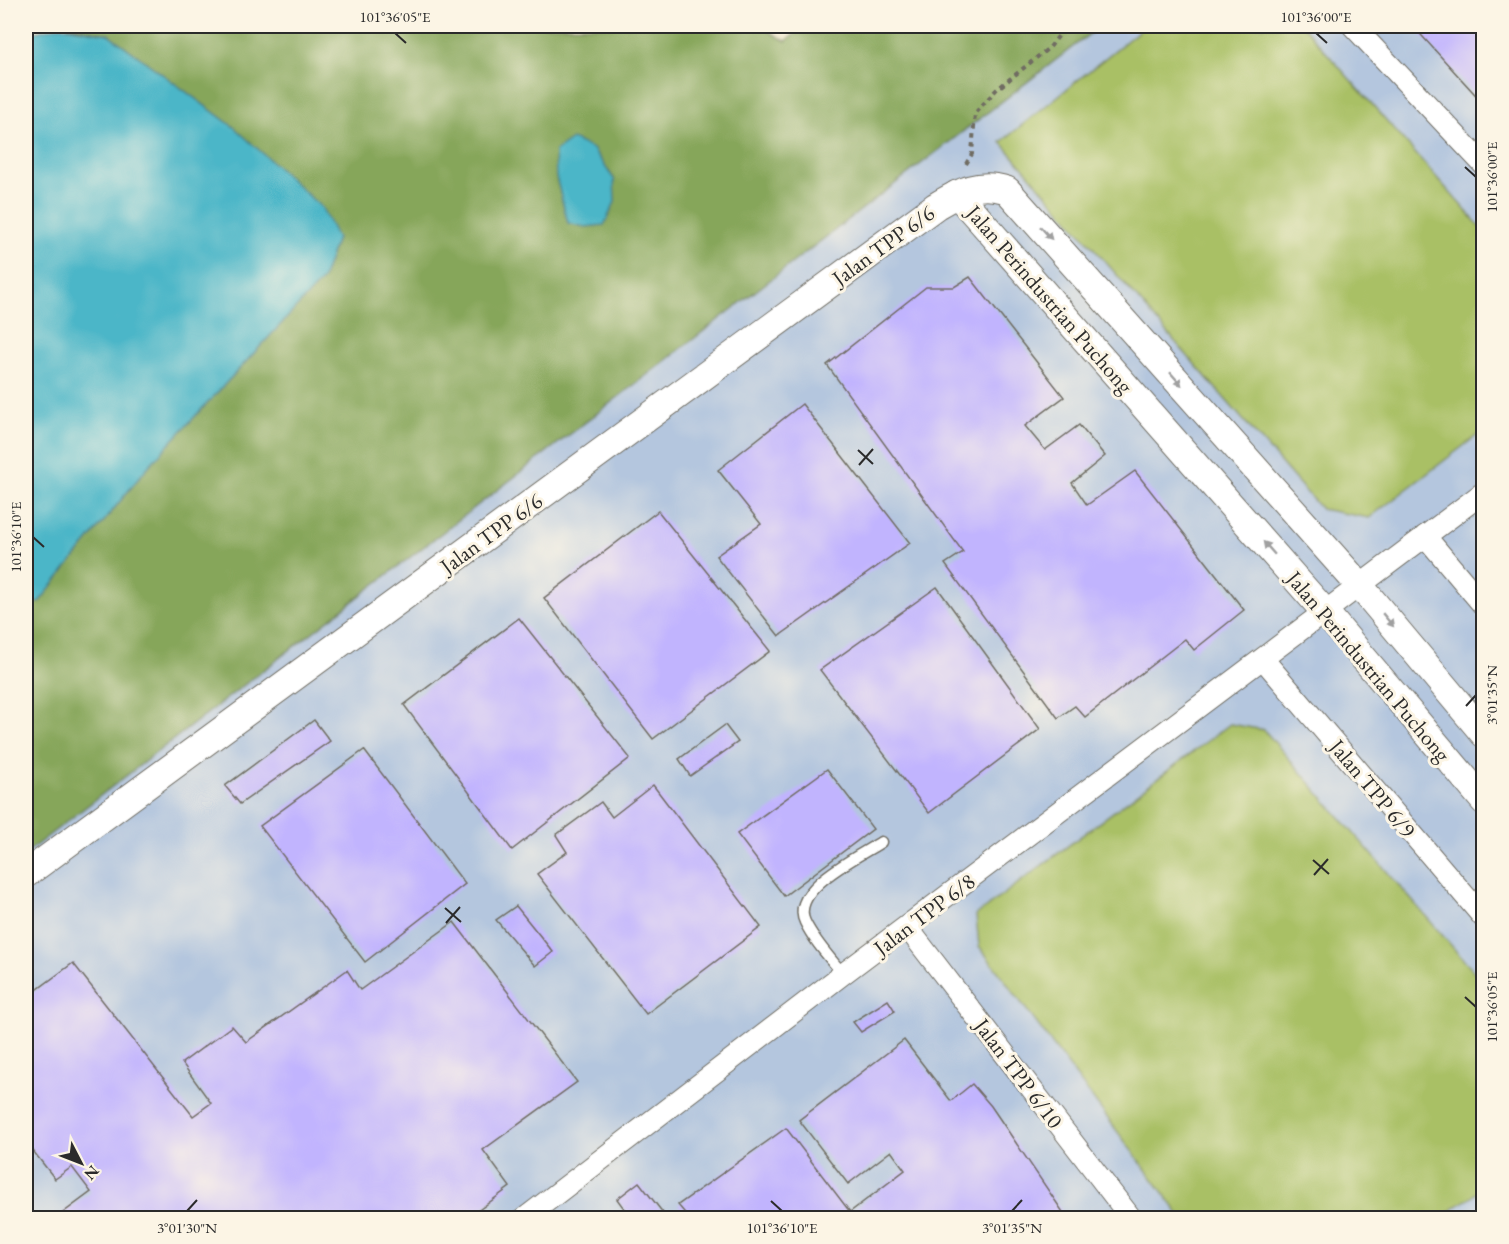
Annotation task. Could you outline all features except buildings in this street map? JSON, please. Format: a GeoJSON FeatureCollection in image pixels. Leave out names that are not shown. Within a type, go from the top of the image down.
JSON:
{"type":"FeatureCollection","features":[{"type":"Feature","properties":{"kind":"street"},"geometry":{"type":"LineString","coordinates":[[1353,26],[1484,165]]}},
{"type":"Feature","properties":{"kind":"street","name":"Jalan Perindustrian Puchong"},"geometry":{"type":"LineString","coordinates":[[960,181],[989,184],[1007,190],[1360,586],[1484,734]]}},
{"type":"Feature","properties":{"kind":"street","name":"Jalan Perindustrian Puchong"},"geometry":{"type":"LineString","coordinates":[[960,181],[1484,801]]}},
{"type":"Feature","properties":{"kind":"street","name":"Jalan TPP 6/6"},"geometry":{"type":"LineString","coordinates":[[26,874],[936,206],[960,181]]}},
{"type":"Feature","properties":{"kind":"street","name":"Jalan TPP 6/8"},"geometry":{"type":"LineString","coordinates":[[525,1218],[843,974],[1484,492]]}},
{"type":"Feature","properties":{"kind":"street"},"geometry":{"type":"LineString","coordinates":[[1425,536],[1484,606]]}},
{"type":"Feature","properties":{"kind":"street","name":"Jalan TPP 6/9"},"geometry":{"type":"LineString","coordinates":[[1263,659],[1484,918]]}},
{"type":"Feature","properties":{"kind":"street","name":"Jalan TPP 6/10"},"geometry":{"type":"LineString","coordinates":[[907,927],[1131,1218]]}},
{"type":"Feature","properties":{"kind":"lane"},"geometry":{"type":"LineString","coordinates":[[843,974],[804,920],[802,902],[813,886],[881,842]]}},
{"type":"Feature","properties":{"kind":"path"},"geometry":{"type":"LineString","coordinates":[[960,181],[972,154],[976,130],[975,113],[996,90],[1050,46],[1066,26]]}},
{"type":"Feature","properties":{"kind":"shaded area"},"geometry":{"type":"Polygon","coordinates":[[[1100,26],[1483,26],[1483,1218],[26,1218],[26,853],[1100,26]]]}},
{"type":"Feature","properties":{"kind":"green space"},"geometry":{"type":"Polygon","coordinates":[[[67,26],[760,26],[786,41],[804,26],[1100,26],[26,853],[26,605],[39,602],[146,469],[322,280],[337,238],[235,128],[108,34],[67,26]],[[593,149],[556,176],[568,223],[614,179],[593,149]]]}},
{"type":"Feature","properties":{"kind":"green space"},"geometry":{"type":"Polygon","coordinates":[[[1145,26],[1303,26],[1483,230],[1483,431],[1369,518],[1321,509],[1001,142],[1145,26]]]}},
{"type":"Feature","properties":{"kind":"green space"},"geometry":{"type":"Polygon","coordinates":[[[1230,724],[1264,730],[1483,982],[1483,1188],[1440,1218],[1182,1218],[979,946],[976,915],[1230,724]]]}},
{"type":"Feature","properties":{"kind":"water"},"geometry":{"type":"Polygon","coordinates":[[[60,26],[108,34],[235,128],[322,208],[337,238],[322,280],[146,469],[39,602],[26,605],[26,34],[60,26]]]}},
{"type":"Feature","properties":{"kind":"water"},"geometry":{"type":"Polygon","coordinates":[[[572,139],[593,149],[614,179],[615,202],[604,225],[585,227],[568,223],[556,177],[555,151],[572,139]]]}}]}
